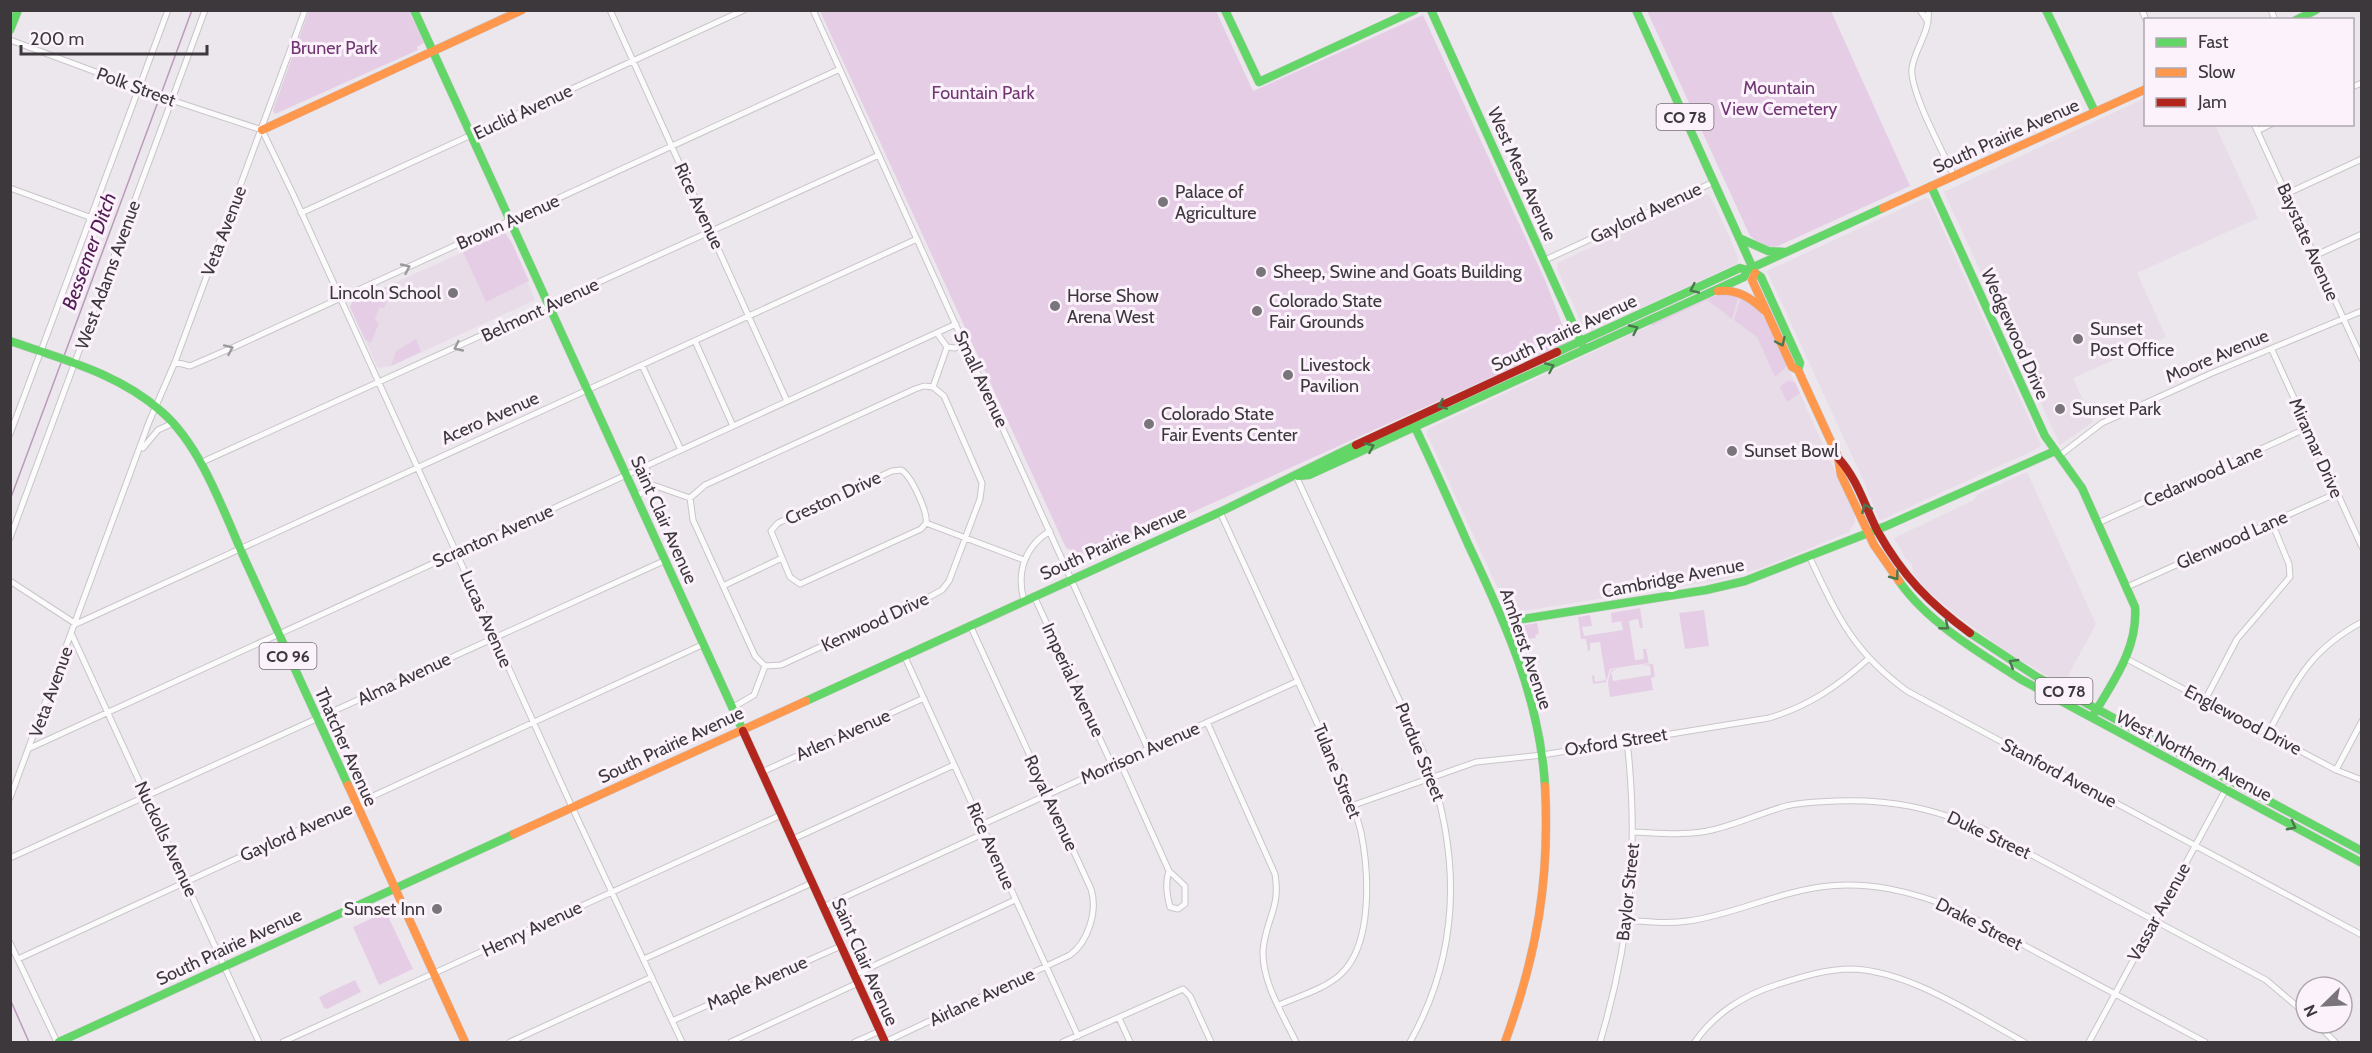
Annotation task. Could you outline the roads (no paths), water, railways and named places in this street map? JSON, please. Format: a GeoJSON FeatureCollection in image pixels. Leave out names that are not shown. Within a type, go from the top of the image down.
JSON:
{"type":"FeatureCollection","features":[{"type":"Feature","properties":{"kind":"main road"},"geometry":{"type":"LineString","coordinates":[[10,30],[18,10]]}},
{"type":"Feature","properties":{"kind":"main road","name":"Saint Clair Avenue"},"geometry":{"type":"LineString","coordinates":[[414,10],[885,1042]]}},
{"type":"Feature","properties":{"kind":"main road"},"geometry":{"type":"LineString","coordinates":[[261,130],[522,10]]}},
{"type":"Feature","properties":{"kind":"main road"},"geometry":{"type":"LineString","coordinates":[[1226,10],[1259,82],[1414,10]]}},
{"type":"Feature","properties":{"kind":"main road","name":"West Mesa Avenue"},"geometry":{"type":"LineString","coordinates":[[1431,10],[1585,351]]}},
{"type":"Feature","properties":{"kind":"main road","name":"West Northern Avenue"},"geometry":{"type":"LineString","coordinates":[[1636,10],[1739,238],[1751,270],[1752,280],[1792,367],[1798,370],[1838,457],[1849,471],[1876,530],[1900,569],[1917,589],[2001,655],[2361,851]]}},
{"type":"Feature","properties":{"kind":"main road"},"geometry":{"type":"LineString","coordinates":[[2046,10],[2095,112]]}},
{"type":"Feature","properties":{"kind":"main road"},"geometry":{"type":"LineString","coordinates":[[2300,18],[2316,10]]}},
{"type":"Feature","properties":{"kind":"main road","name":"South Prairie Avenue"},"geometry":{"type":"LineString","coordinates":[[1296,476],[1309,475],[1585,351],[1744,277],[1751,270],[1786,252],[2144,89]]}},
{"type":"Feature","properties":{"kind":"main road","name":"Wedgewood Drive"},"geometry":{"type":"LineString","coordinates":[[1931,186],[2045,436],[2082,488],[2127,587],[2137,617],[2132,642],[2125,658],[2092,719]]}},
{"type":"Feature","properties":{"kind":"main road"},"geometry":{"type":"LineString","coordinates":[[1739,238],[1768,251],[1786,252]]}},
{"type":"Feature","properties":{"kind":"main road","name":"South Prairie Avenue"},"geometry":{"type":"LineString","coordinates":[[58,1042],[1221,512],[1296,476],[1305,468],[1740,268],[1751,270]]}},
{"type":"Feature","properties":{"kind":"main road","name":"West Northern Avenue"},"geometry":{"type":"LineString","coordinates":[[1751,270],[1761,277],[1800,363],[1798,370]]}},
{"type":"Feature","properties":{"kind":"main road"},"geometry":{"type":"LineString","coordinates":[[1713,291],[1741,293],[1752,299],[1768,314]]}},
{"type":"Feature","properties":{"kind":"main road","name":"CO 96"},"geometry":{"type":"LineString","coordinates":[[10,341],[72,362],[127,387],[157,408]]}},
{"type":"Feature","properties":{"kind":"main road","name":"Thatcher Avenue"},"geometry":{"type":"LineString","coordinates":[[157,408],[173,423],[200,463],[465,1042]]}},
{"type":"Feature","properties":{"kind":"main road","name":"Amherst Avenue"},"geometry":{"type":"LineString","coordinates":[[1412,419],[1504,622],[1530,694],[1542,755],[1548,820],[1546,879],[1522,1001],[1505,1042]]}},
{"type":"Feature","properties":{"kind":"main road","name":"Moore Avenue"},"geometry":{"type":"LineString","coordinates":[[1876,530],[2057,453]]}},
{"type":"Feature","properties":{"kind":"main road","name":"West Northern Avenue"},"geometry":{"type":"LineString","coordinates":[[1838,457],[1841,475],[1868,534],[1890,570],[1903,587],[1943,625],[1997,665],[2092,719],[2361,863]]}},
{"type":"Feature","properties":{"kind":"main road","name":"Cambridge Avenue"},"geometry":{"type":"LineString","coordinates":[[1504,622],[1727,586],[1759,576],[1876,530]]}},
{"type":"Feature","properties":{"kind":"street","name":"West Adams Avenue"},"geometry":{"type":"LineString","coordinates":[[10,434],[45,353],[168,10]]}},
{"type":"Feature","properties":{"kind":"street","name":"West Adams Avenue"},"geometry":{"type":"LineString","coordinates":[[10,538],[72,362],[205,10]]}},
{"type":"Feature","properties":{"kind":"street","name":"Veta Avenue"},"geometry":{"type":"LineString","coordinates":[[10,798],[305,10]]}},
{"type":"Feature","properties":{"kind":"street","name":"Rice Avenue"},"geometry":{"type":"LineString","coordinates":[[610,10],[787,401]]}},
{"type":"Feature","properties":{"kind":"street","name":"Euclid Avenue"},"geometry":{"type":"LineString","coordinates":[[301,213],[744,10]]}},
{"type":"Feature","properties":{"kind":"street","name":"Small Avenue"},"geometry":{"type":"LineString","coordinates":[[813,10],[1148,749]]}},
{"type":"Feature","properties":{"kind":"street"},"geometry":{"type":"LineString","coordinates":[[1920,10],[1929,24]]}},
{"type":"Feature","properties":{"kind":"street"},"geometry":{"type":"LineString","coordinates":[[1928,10],[1929,24],[1912,69],[1914,86],[1954,176]]}},
{"type":"Feature","properties":{"kind":"street","name":"Polk Street"},"geometry":{"type":"LineString","coordinates":[[10,40],[171,100],[261,130]]}},
{"type":"Feature","properties":{"kind":"street","name":"Brown Avenue"},"geometry":{"type":"LineString","coordinates":[[175,362],[190,366],[840,69]]}},
{"type":"Feature","properties":{"kind":"street","name":"Baystate Avenue"},"geometry":{"type":"LineString","coordinates":[[2255,126],[2361,359]]}},
{"type":"Feature","properties":{"kind":"street"},"geometry":{"type":"LineString","coordinates":[[2258,131],[2267,126]]}},
{"type":"Feature","properties":{"kind":"street","name":"Lucas Avenue"},"geometry":{"type":"LineString","coordinates":[[261,130],[682,1042]]}},
{"type":"Feature","properties":{"kind":"street","name":"Belmont Avenue"},"geometry":{"type":"LineString","coordinates":[[200,463],[879,155]]}},
{"type":"Feature","properties":{"kind":"street"},"geometry":{"type":"LineString","coordinates":[[2286,194],[2361,159]]}},
{"type":"Feature","properties":{"kind":"street","name":"Gaylord Avenue"},"geometry":{"type":"LineString","coordinates":[[1545,260],[1714,182]]}},
{"type":"Feature","properties":{"kind":"street"},"geometry":{"type":"LineString","coordinates":[[10,188],[92,218]]}},
{"type":"Feature","properties":{"kind":"street"},"geometry":{"type":"LineString","coordinates":[[2314,256],[2361,234]]}},
{"type":"Feature","properties":{"kind":"street","name":"Acero Avenue"},"geometry":{"type":"LineString","coordinates":[[76,624],[917,239]]}},
{"type":"Feature","properties":{"kind":"street","name":"Moore Avenue"},"geometry":{"type":"LineString","coordinates":[[2057,453],[2102,423],[2212,373],[2272,350],[2361,311]]}},
{"type":"Feature","properties":{"kind":"street","name":"Scranton Avenue"},"geometry":{"type":"LineString","coordinates":[[30,748],[956,324]]}},
{"type":"Feature","properties":{"kind":"street"},"geometry":{"type":"LineString","coordinates":[[937,333],[947,347],[955,348],[965,344]]}},
{"type":"Feature","properties":{"kind":"street"},"geometry":{"type":"LineString","coordinates":[[695,341],[733,426]]}},
{"type":"Feature","properties":{"kind":"street"},"geometry":{"type":"LineString","coordinates":[[732,708],[754,695],[765,666],[755,657],[693,520],[690,498],[699,488],[736,470],[915,389],[933,387],[947,347]]}},
{"type":"Feature","properties":{"kind":"street","name":"Miramar Drive"},"geometry":{"type":"LineString","coordinates":[[2272,350],[2361,547]]}},
{"type":"Feature","properties":{"kind":"street"},"geometry":{"type":"LineString","coordinates":[[642,365],[681,450]]}},
{"type":"Feature","properties":{"kind":"street","name":"Kenwood Drive"},"geometry":{"type":"LineString","coordinates":[[765,666],[782,665],[937,593],[949,581],[982,492],[982,483],[944,396],[933,387]]}},
{"type":"Feature","properties":{"kind":"street","name":"Veta Avenue"},"geometry":{"type":"LineString","coordinates":[[140,451],[158,430],[173,423]]}},
{"type":"Feature","properties":{"kind":"street","name":"Cedarwood Lane"},"geometry":{"type":"LineString","coordinates":[[2098,523],[2307,428]]}},
{"type":"Feature","properties":{"kind":"street"},"geometry":{"type":"LineString","coordinates":[[636,496],[645,491],[650,484],[646,466]]}},
{"type":"Feature","properties":{"kind":"street","name":"Creston Drive"},"geometry":{"type":"LineString","coordinates":[[897,469],[909,477],[926,513],[926,523],[921,529],[800,584],[793,581],[771,531],[775,525],[897,469]]}},
{"type":"Feature","properties":{"kind":"street","name":"Purdue Street"},"geometry":{"type":"LineString","coordinates":[[1296,476],[1433,778],[1447,834],[1451,874],[1450,915],[1439,976],[1430,1001],[1410,1042]]}},
{"type":"Feature","properties":{"kind":"street"},"geometry":{"type":"LineString","coordinates":[[650,484],[690,498]]}},
{"type":"Feature","properties":{"kind":"street","name":"Glenwood Lane"},"geometry":{"type":"LineString","coordinates":[[2127,587],[2337,493]]}},
{"type":"Feature","properties":{"kind":"street","name":"Tulane Street"},"geometry":{"type":"LineString","coordinates":[[1221,512],[1353,806],[1365,854],[1363,928],[1358,948],[1350,964],[1331,982],[1279,1005]]}},
{"type":"Feature","properties":{"kind":"street"},"geometry":{"type":"LineString","coordinates":[[926,523],[1024,560]]}},
{"type":"Feature","properties":{"kind":"street"},"geometry":{"type":"LineString","coordinates":[[2205,700],[2236,639],[2290,577],[2289,564],[2272,523]]}},
{"type":"Feature","properties":{"kind":"street"},"geometry":{"type":"LineString","coordinates":[[1024,600],[1021,582],[1024,560],[1033,543],[1050,531]]}},
{"type":"Feature","properties":{"kind":"street","name":"Stanford Avenue"},"geometry":{"type":"LineString","coordinates":[[1809,556],[1838,617],[1868,659],[1907,691],[2361,935]]}},
{"type":"Feature","properties":{"kind":"street"},"geometry":{"type":"LineString","coordinates":[[723,586],[782,558]]}},
{"type":"Feature","properties":{"kind":"street","name":"Alma Avenue"},"geometry":{"type":"LineString","coordinates":[[10,858],[666,561]]}},
{"type":"Feature","properties":{"kind":"street"},"geometry":{"type":"LineString","coordinates":[[10,581],[76,624]]}},
{"type":"Feature","properties":{"kind":"street","name":"Imperial Avenue"},"geometry":{"type":"LineString","coordinates":[[1034,596],[1112,765]]}},
{"type":"Feature","properties":{"kind":"street"},"geometry":{"type":"LineString","coordinates":[[2268,733],[2302,671],[2342,632],[2361,622]]}},
{"type":"Feature","properties":{"kind":"street","name":"Royal Avenue"},"geometry":{"type":"LineString","coordinates":[[970,625],[1091,889],[1095,907],[1082,942],[1076,951],[1046,967]]}},
{"type":"Feature","properties":{"kind":"street","name":"Nuckolls Avenue"},"geometry":{"type":"LineString","coordinates":[[72,635],[259,1042]]}},
{"type":"Feature","properties":{"kind":"street","name":"Gaylord Avenue"},"geometry":{"type":"LineString","coordinates":[[18,959],[704,645]]}},
{"type":"Feature","properties":{"kind":"street","name":"Rice Avenue"},"geometry":{"type":"LineString","coordinates":[[904,655],[1078,1036]]}},
{"type":"Feature","properties":{"kind":"street","name":"Englewood Drive"},"geometry":{"type":"LineString","coordinates":[[2125,658],[2336,770],[2361,780]]}},
{"type":"Feature","properties":{"kind":"street","name":"Oxford Street"},"geometry":{"type":"LineString","coordinates":[[1353,806],[1476,762],[1542,755],[1756,721],[1788,712],[1828,692],[1868,659]]}},
{"type":"Feature","properties":{"kind":"street","name":"Morrison Avenue"},"geometry":{"type":"LineString","coordinates":[[981,825],[1298,681]]}},
{"type":"Feature","properties":{"kind":"street","name":"Arlen Avenue"},"geometry":{"type":"LineString","coordinates":[[762,772],[924,698]]}},
{"type":"Feature","properties":{"kind":"street"},"geometry":{"type":"LineString","coordinates":[[2336,770],[2361,721]]}},
{"type":"Feature","properties":{"kind":"street"},"geometry":{"type":"LineString","coordinates":[[1207,722],[1275,873],[1277,898],[1263,950],[1268,981],[1296,1042]]}},
{"type":"Feature","properties":{"kind":"street","name":"Baylor Street"},"geometry":{"type":"LineString","coordinates":[[1600,1042],[1612,1003],[1628,920],[1634,832],[1628,740]]}},
{"type":"Feature","properties":{"kind":"street"},"geometry":{"type":"LineString","coordinates":[[1120,762],[1169,871],[1182,882],[1186,892],[1185,904],[1178,909],[1170,907],[1168,902],[1169,871]]}},
{"type":"Feature","properties":{"kind":"street"},"geometry":{"type":"LineString","coordinates":[[793,839],[954,765]]}},
{"type":"Feature","properties":{"kind":"street","name":"Vassar Avenue"},"geometry":{"type":"LineString","coordinates":[[2089,1042],[2231,781]]}},
{"type":"Feature","properties":{"kind":"street","name":"Duke Street"},"geometry":{"type":"LineString","coordinates":[[1634,832],[1689,833],[1711,830],[1787,806],[1816,802],[1880,800],[1947,814],[1983,829],[2266,980],[2294,1004]]}},
{"type":"Feature","properties":{"kind":"street","name":"Henry Avenue"},"geometry":{"type":"LineString","coordinates":[[283,1042],[782,815]]}},
{"type":"Feature","properties":{"kind":"street"},"geometry":{"type":"LineString","coordinates":[[823,907],[985,833]]}},
{"type":"Feature","properties":{"kind":"street"},"geometry":{"type":"LineString","coordinates":[[644,960],[812,882]]}},
{"type":"Feature","properties":{"kind":"street","name":"Drake Street"},"geometry":{"type":"LineString","coordinates":[[1628,920],[1669,923],[1695,920],[1822,886],[1853,885],[1893,889],[1916,894],[1958,910],[2205,1042]]}},
{"type":"Feature","properties":{"kind":"street"},"geometry":{"type":"LineString","coordinates":[[730,1042],[1015,900]]}},
{"type":"Feature","properties":{"kind":"street"},"geometry":{"type":"LineString","coordinates":[[10,943],[58,1042]]}},
{"type":"Feature","properties":{"kind":"street","name":"Maple Avenue"},"geometry":{"type":"LineString","coordinates":[[672,1021],[841,946]]}},
{"type":"Feature","properties":{"kind":"street","name":"Airlane Avenue"},"geometry":{"type":"LineString","coordinates":[[885,1042],[1046,967]]}},
{"type":"Feature","properties":{"kind":"street"},"geometry":{"type":"LineString","coordinates":[[1695,1042],[1721,1014],[1758,992],[1815,974],[1852,969],[1886,974],[1914,984],[2024,1042]]}},
{"type":"Feature","properties":{"kind":"street"},"geometry":{"type":"LineString","coordinates":[[510,1042],[652,977]]}},
{"type":"Feature","properties":{"kind":"street"},"geometry":{"type":"LineString","coordinates":[[1063,1042],[1183,990],[1190,996],[1211,1042]]}},
{"type":"Feature","properties":{"kind":"street"},"geometry":{"type":"LineString","coordinates":[[1119,1018],[1130,1042]]}},
{"type":"Feature","properties":{"kind":"street"},"geometry":{"type":"LineString","coordinates":[[855,1042],[880,1031]]}},
{"type":"Feature","properties":{"kind":"waterway","name":"Bessemer Ditch"},"geometry":{"type":"LineString","coordinates":[[161,94],[192,10]]}},
{"type":"Feature","properties":{"kind":"waterway","name":"Bessemer Ditch"},"geometry":{"type":"LineString","coordinates":[[64,356],[159,99]]}},
{"type":"Feature","properties":{"kind":"waterway","name":"Bessemer Ditch"},"geometry":{"type":"LineString","coordinates":[[10,500],[61,363]]}},
{"type":"Feature","properties":{"kind":"waterway","name":"Bessemer Ditch"},"geometry":{"type":"LineString","coordinates":[[10,999],[29,1042]]}},
{"type":"Feature","properties":{"kind":"place","name":"Palace of Agriculture"},"geometry":{"type":"Point","coordinates":[1163,202]}},
{"type":"Feature","properties":{"kind":"place","name":"Sheep, Swine and Goats Building"},"geometry":{"type":"Point","coordinates":[1261,272]}},
{"type":"Feature","properties":{"kind":"place","name":"Lincoln School"},"geometry":{"type":"Point","coordinates":[453,293]}},
{"type":"Feature","properties":{"kind":"place","name":"Horse Show Arena West"},"geometry":{"type":"Point","coordinates":[1055,306]}},
{"type":"Feature","properties":{"kind":"place","name":"Colorado State Fair Grounds"},"geometry":{"type":"Point","coordinates":[1257,311]}},
{"type":"Feature","properties":{"kind":"place","name":"Sunset Post Office"},"geometry":{"type":"Point","coordinates":[2078,339]}},
{"type":"Feature","properties":{"kind":"place","name":"Livestock Pavilion"},"geometry":{"type":"Point","coordinates":[1288,375]}},
{"type":"Feature","properties":{"kind":"place","name":"Sunset Park"},"geometry":{"type":"Point","coordinates":[2060,409]}},
{"type":"Feature","properties":{"kind":"place","name":"Colorado State Fair Events Center"},"geometry":{"type":"Point","coordinates":[1149,424]}},
{"type":"Feature","properties":{"kind":"place","name":"Sunset Bowl"},"geometry":{"type":"Point","coordinates":[1732,451]}},
{"type":"Feature","properties":{"kind":"place","name":"Sunset Inn"},"geometry":{"type":"Point","coordinates":[437,909]}},
{"type":"Feature","properties":{"kind":"park label","name":"Bruner Park"},"geometry":{"type":"Point","coordinates":[334,48]}},
{"type":"Feature","properties":{"kind":"park label","name":"Fountain Park"},"geometry":{"type":"Point","coordinates":[983,93]}},
{"type":"Feature","properties":{"kind":"park label","name":"Mountain View Cemetery"},"geometry":{"type":"Point","coordinates":[1779,98]}}]}
